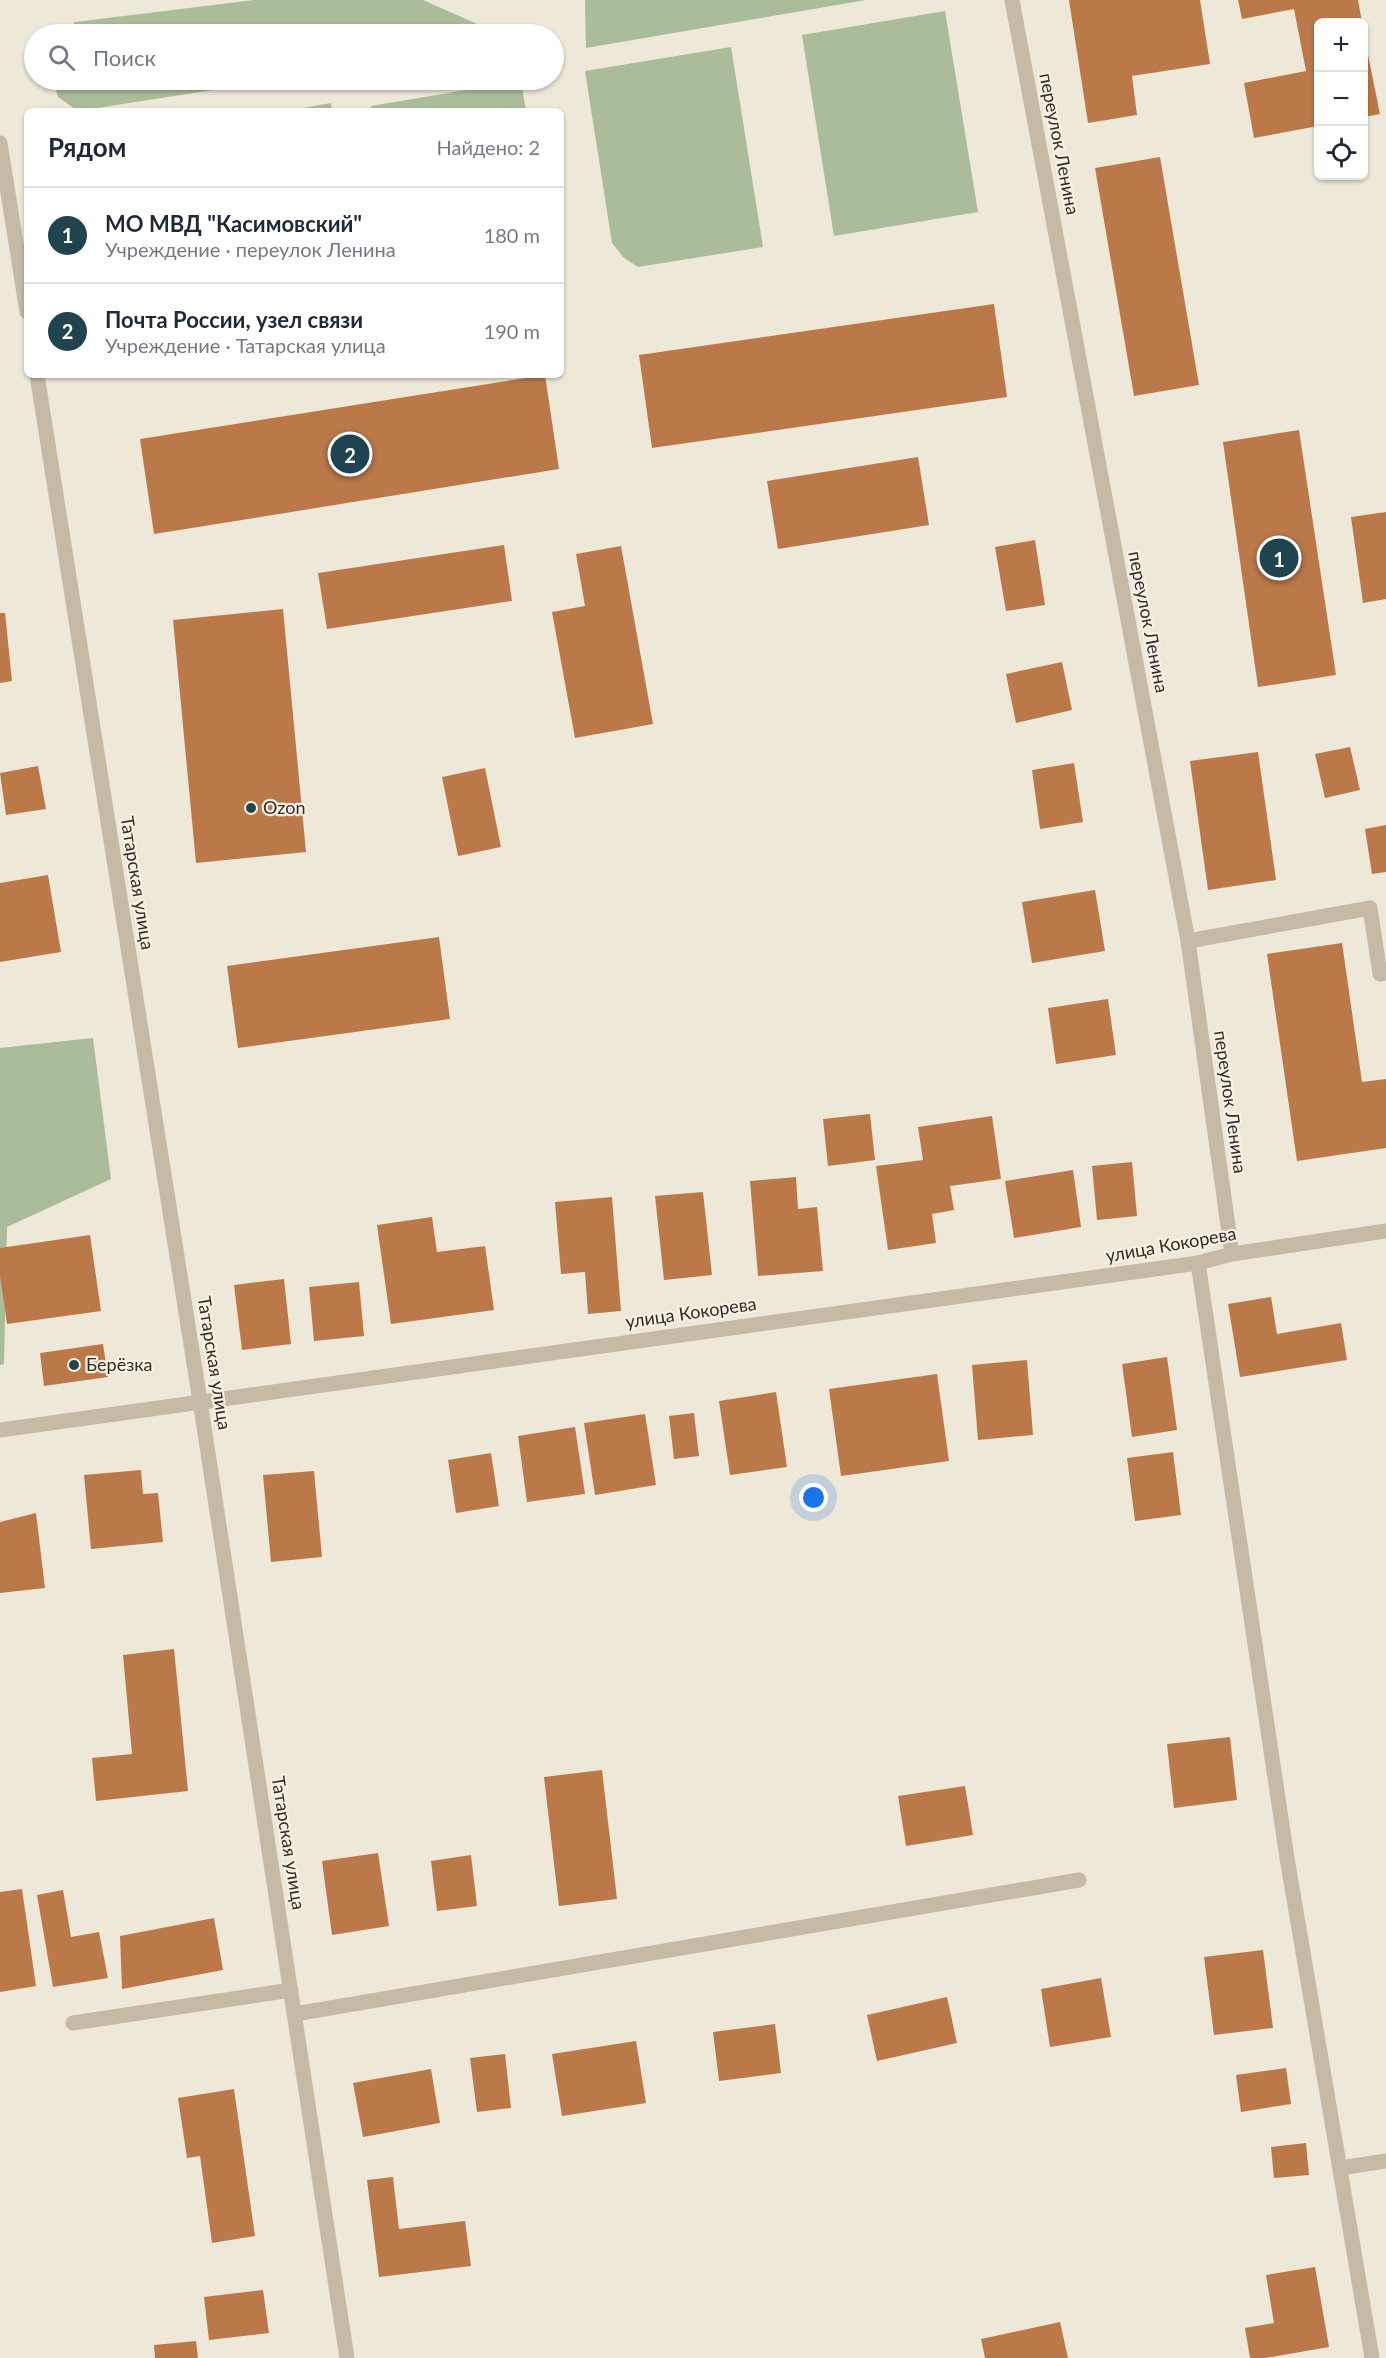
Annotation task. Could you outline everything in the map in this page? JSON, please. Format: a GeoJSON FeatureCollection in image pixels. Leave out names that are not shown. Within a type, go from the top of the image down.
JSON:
{"type":"FeatureCollection","features":[{"type":"Feature","properties":{"kind":"street","name":"переулок Ленина"},"geometry":{"type":"LineString","coordinates":[[1012,0],[1188,941],[1232,1254]]}},
{"type":"Feature","properties":{"kind":"street"},"geometry":{"type":"LineString","coordinates":[[0,142],[24,293]]}},
{"type":"Feature","properties":{"kind":"street","name":"Татарская улица"},"geometry":{"type":"LineString","coordinates":[[37,378],[200,1401],[347,2358]]}},
{"type":"Feature","properties":{"kind":"street"},"geometry":{"type":"LineString","coordinates":[[1188,941],[1370,908],[1380,974],[1386,973]]}},
{"type":"Feature","properties":{"kind":"street","name":"улица Кокорева"},"geometry":{"type":"LineString","coordinates":[[0,1430],[1198,1263],[1232,1254],[1386,1231]]}},
{"type":"Feature","properties":{"kind":"street"},"geometry":{"type":"LineString","coordinates":[[1198,1263],[1287,1858],[1372,2358]]}},
{"type":"Feature","properties":{"kind":"street"},"geometry":{"type":"LineString","coordinates":[[295,2014],[1079,1880]]}},
{"type":"Feature","properties":{"kind":"street"},"geometry":{"type":"LineString","coordinates":[[73,2023],[291,1990]]}},
{"type":"Feature","properties":{"kind":"street"},"geometry":{"type":"LineString","coordinates":[[1340,2168],[1386,2161]]}},
{"type":"Feature","properties":{"kind":"green space"},"geometry":{"type":"Polygon","coordinates":[[[254,0],[423,0],[477,24],[73,24],[254,0]]]}},
{"type":"Feature","properties":{"kind":"green space"},"geometry":{"type":"Polygon","coordinates":[[[585,0],[866,0],[586,48],[585,0]]]}},
{"type":"Feature","properties":{"kind":"green space"},"geometry":{"type":"Polygon","coordinates":[[[945,11],[978,212],[834,236],[802,35],[945,11]]]}},
{"type":"Feature","properties":{"kind":"green space"},"geometry":{"type":"Polygon","coordinates":[[[731,47],[763,247],[638,267],[623,257],[612,243],[585,71],[731,47]]]}},
{"type":"Feature","properties":{"kind":"green space"},"geometry":{"type":"Polygon","coordinates":[[[56,90],[213,90],[97,108],[74,108],[58,97],[56,90]]]}},
{"type":"Feature","properties":{"kind":"green space"},"geometry":{"type":"Polygon","coordinates":[[[467,90],[522,90],[526,108],[371,108],[371,106],[467,90]]]}},
{"type":"Feature","properties":{"kind":"green space"},"geometry":{"type":"Polygon","coordinates":[[[331,103],[332,108],[303,108],[331,103]]]}},
{"type":"Feature","properties":{"kind":"green space"},"geometry":{"type":"Polygon","coordinates":[[[93,1038],[111,1179],[7,1227],[4,1364],[0,1365],[0,1048],[93,1038]]]}},
{"type":"Feature","properties":{"kind":"building"},"geometry":{"type":"Polygon","coordinates":[[[1069,0],[1200,0],[1210,64],[1132,76],[1137,115],[1088,123],[1069,0]]]}},
{"type":"Feature","properties":{"kind":"building"},"geometry":{"type":"Polygon","coordinates":[[[1238,0],[1358,0],[1361,18],[1314,18],[1314,127],[1254,138],[1244,83],[1306,71],[1294,9],[1242,19],[1238,0]]]}},
{"type":"Feature","properties":{"kind":"building"},"geometry":{"type":"Polygon","coordinates":[[[1368,55],[1380,114],[1368,116],[1368,55]]]}},
{"type":"Feature","properties":{"kind":"building"},"geometry":{"type":"Polygon","coordinates":[[[1160,157],[1199,385],[1134,396],[1095,168],[1160,157]]]}},
{"type":"Feature","properties":{"kind":"building"},"geometry":{"type":"Polygon","coordinates":[[[994,304],[1007,397],[652,448],[639,355],[994,304]]]}},
{"type":"Feature","properties":{"kind":"building"},"geometry":{"type":"Polygon","coordinates":[[[526,378],[545,378],[559,469],[154,534],[140,439],[526,378]]]}},
{"type":"Feature","properties":{"kind":"building"},"geometry":{"type":"Polygon","coordinates":[[[1299,430],[1336,675],[1258,687],[1223,442],[1299,430]]]}},
{"type":"Feature","properties":{"kind":"building"},"geometry":{"type":"Polygon","coordinates":[[[918,457],[929,525],[778,549],[767,481],[918,457]]]}},
{"type":"Feature","properties":{"kind":"building"},"geometry":{"type":"Polygon","coordinates":[[[1386,512],[1386,599],[1363,603],[1351,517],[1386,512]]]}},
{"type":"Feature","properties":{"kind":"building"},"geometry":{"type":"Polygon","coordinates":[[[1035,540],[1045,605],[1006,611],[995,547],[1035,540]]]}},
{"type":"Feature","properties":{"kind":"building"},"geometry":{"type":"Polygon","coordinates":[[[504,545],[512,601],[327,629],[318,573],[504,545]]]}},
{"type":"Feature","properties":{"kind":"building"},"geometry":{"type":"Polygon","coordinates":[[[621,546],[653,724],[575,738],[552,612],[585,606],[576,554],[621,546]]]}},
{"type":"Feature","properties":{"kind":"building"},"geometry":{"type":"Polygon","coordinates":[[[283,609],[306,852],[196,863],[173,620],[283,609]]]}},
{"type":"Feature","properties":{"kind":"building"},"geometry":{"type":"Polygon","coordinates":[[[0,613],[5,613],[12,681],[0,683],[0,613]]]}},
{"type":"Feature","properties":{"kind":"building"},"geometry":{"type":"Polygon","coordinates":[[[1062,662],[1072,710],[1016,723],[1006,674],[1062,662]]]}},
{"type":"Feature","properties":{"kind":"building"},"geometry":{"type":"Polygon","coordinates":[[[1350,747],[1360,790],[1325,798],[1315,754],[1350,747]]]}},
{"type":"Feature","properties":{"kind":"building"},"geometry":{"type":"Polygon","coordinates":[[[1258,752],[1276,880],[1208,890],[1190,761],[1258,752]]]}},
{"type":"Feature","properties":{"kind":"building"},"geometry":{"type":"Polygon","coordinates":[[[1074,763],[1083,822],[1040,829],[1032,770],[1074,763]]]}},
{"type":"Feature","properties":{"kind":"building"},"geometry":{"type":"Polygon","coordinates":[[[38,766],[46,809],[6,815],[0,773],[38,766]]]}},
{"type":"Feature","properties":{"kind":"building"},"geometry":{"type":"Polygon","coordinates":[[[485,768],[501,847],[458,856],[442,777],[485,768]]]}},
{"type":"Feature","properties":{"kind":"building"},"geometry":{"type":"Polygon","coordinates":[[[1386,825],[1386,872],[1372,874],[1365,829],[1386,825]]]}},
{"type":"Feature","properties":{"kind":"building"},"geometry":{"type":"Polygon","coordinates":[[[48,875],[61,952],[0,962],[0,883],[48,875]]]}},
{"type":"Feature","properties":{"kind":"building"},"geometry":{"type":"Polygon","coordinates":[[[1095,890],[1105,951],[1032,963],[1022,902],[1095,890]]]}},
{"type":"Feature","properties":{"kind":"building"},"geometry":{"type":"Polygon","coordinates":[[[439,937],[450,1019],[238,1048],[227,966],[439,937]]]}},
{"type":"Feature","properties":{"kind":"building"},"geometry":{"type":"Polygon","coordinates":[[[1342,943],[1362,1082],[1386,1079],[1386,1148],[1297,1161],[1267,954],[1342,943]]]}},
{"type":"Feature","properties":{"kind":"building"},"geometry":{"type":"Polygon","coordinates":[[[1108,999],[1116,1055],[1056,1064],[1048,1008],[1108,999]]]}},
{"type":"Feature","properties":{"kind":"building"},"geometry":{"type":"Polygon","coordinates":[[[870,1114],[875,1160],[828,1166],[823,1119],[870,1114]]]}},
{"type":"Feature","properties":{"kind":"building"},"geometry":{"type":"Polygon","coordinates":[[[992,1116],[1001,1179],[950,1186],[954,1210],[932,1214],[936,1243],[888,1250],[876,1166],[923,1160],[918,1127],[992,1116]]]}},
{"type":"Feature","properties":{"kind":"building"},"geometry":{"type":"Polygon","coordinates":[[[1132,1162],[1137,1216],[1097,1220],[1092,1166],[1132,1162]]]}},
{"type":"Feature","properties":{"kind":"building"},"geometry":{"type":"Polygon","coordinates":[[[1073,1170],[1081,1227],[1014,1238],[1005,1181],[1073,1170]]]}},
{"type":"Feature","properties":{"kind":"building"},"geometry":{"type":"Polygon","coordinates":[[[796,1177],[798,1209],[817,1207],[823,1271],[758,1276],[750,1181],[796,1177]]]}},
{"type":"Feature","properties":{"kind":"building"},"geometry":{"type":"Polygon","coordinates":[[[703,1192],[712,1275],[664,1280],[655,1196],[703,1192]]]}},
{"type":"Feature","properties":{"kind":"building"},"geometry":{"type":"Polygon","coordinates":[[[612,1197],[621,1311],[588,1314],[585,1272],[561,1274],[555,1202],[612,1197]]]}},
{"type":"Feature","properties":{"kind":"building"},"geometry":{"type":"Polygon","coordinates":[[[432,1217],[437,1252],[485,1246],[494,1310],[391,1324],[377,1225],[432,1217]]]}},
{"type":"Feature","properties":{"kind":"building"},"geometry":{"type":"Polygon","coordinates":[[[90,1235],[101,1311],[7,1324],[0,1275],[0,1248],[90,1235]]]}},
{"type":"Feature","properties":{"kind":"building"},"geometry":{"type":"Polygon","coordinates":[[[284,1279],[291,1344],[242,1350],[234,1285],[284,1279]]]}},
{"type":"Feature","properties":{"kind":"building"},"geometry":{"type":"Polygon","coordinates":[[[359,1282],[364,1336],[314,1341],[309,1287],[359,1282]]]}},
{"type":"Feature","properties":{"kind":"building"},"geometry":{"type":"Polygon","coordinates":[[[1271,1297],[1277,1334],[1341,1323],[1347,1360],[1240,1377],[1228,1304],[1271,1297]]]}},
{"type":"Feature","properties":{"kind":"building","name":"Берёзка"},"geometry":{"type":"Polygon","coordinates":[[[103,1344],[108,1377],[44,1386],[40,1353],[103,1344]]]}},
{"type":"Feature","properties":{"kind":"building"},"geometry":{"type":"Polygon","coordinates":[[[1167,1357],[1177,1430],[1132,1437],[1122,1364],[1167,1357]]]}},
{"type":"Feature","properties":{"kind":"building"},"geometry":{"type":"Polygon","coordinates":[[[1027,1360],[1033,1435],[978,1440],[972,1365],[1027,1360]]]}},
{"type":"Feature","properties":{"kind":"building"},"geometry":{"type":"Polygon","coordinates":[[[937,1374],[949,1461],[841,1476],[829,1389],[937,1374]]]}},
{"type":"Feature","properties":{"kind":"building"},"geometry":{"type":"Polygon","coordinates":[[[776,1392],[787,1467],[730,1475],[719,1401],[776,1392]]]}},
{"type":"Feature","properties":{"kind":"building"},"geometry":{"type":"Polygon","coordinates":[[[694,1413],[699,1456],[674,1459],[669,1416],[694,1413]]]}},
{"type":"Feature","properties":{"kind":"building"},"geometry":{"type":"Polygon","coordinates":[[[645,1414],[656,1485],[595,1495],[584,1423],[645,1414]]]}},
{"type":"Feature","properties":{"kind":"building"},"geometry":{"type":"Polygon","coordinates":[[[575,1427],[585,1494],[527,1502],[518,1436],[575,1427]]]}},
{"type":"Feature","properties":{"kind":"building"},"geometry":{"type":"Polygon","coordinates":[[[1173,1452],[1181,1515],[1135,1521],[1127,1458],[1173,1452]]]}},
{"type":"Feature","properties":{"kind":"building"},"geometry":{"type":"Polygon","coordinates":[[[491,1453],[499,1506],[456,1513],[448,1460],[491,1453]]]}},
{"type":"Feature","properties":{"kind":"building"},"geometry":{"type":"Polygon","coordinates":[[[141,1470],[143,1494],[158,1493],[163,1542],[91,1549],[84,1475],[141,1470]]]}},
{"type":"Feature","properties":{"kind":"building"},"geometry":{"type":"Polygon","coordinates":[[[314,1471],[322,1557],[271,1562],[263,1475],[314,1471]]]}},
{"type":"Feature","properties":{"kind":"building"},"geometry":{"type":"Polygon","coordinates":[[[36,1513],[45,1588],[0,1593],[0,1522],[36,1513]]]}},
{"type":"Feature","properties":{"kind":"building"},"geometry":{"type":"Polygon","coordinates":[[[174,1649],[188,1791],[96,1801],[92,1758],[132,1754],[123,1655],[174,1649]]]}},
{"type":"Feature","properties":{"kind":"building"},"geometry":{"type":"Polygon","coordinates":[[[1230,1737],[1237,1800],[1174,1808],[1167,1744],[1230,1737]]]}},
{"type":"Feature","properties":{"kind":"building"},"geometry":{"type":"Polygon","coordinates":[[[602,1770],[617,1899],[559,1906],[544,1777],[602,1770]]]}},
{"type":"Feature","properties":{"kind":"building"},"geometry":{"type":"Polygon","coordinates":[[[965,1786],[973,1835],[906,1846],[898,1796],[965,1786]]]}},
{"type":"Feature","properties":{"kind":"building"},"geometry":{"type":"Polygon","coordinates":[[[378,1853],[389,1926],[332,1935],[322,1861],[378,1853]]]}},
{"type":"Feature","properties":{"kind":"building"},"geometry":{"type":"Polygon","coordinates":[[[471,1855],[477,1906],[437,1911],[431,1861],[471,1855]]]}},
{"type":"Feature","properties":{"kind":"building"},"geometry":{"type":"Polygon","coordinates":[[[22,1889],[36,1986],[0,1992],[0,1892],[22,1889]]]}},
{"type":"Feature","properties":{"kind":"building"},"geometry":{"type":"Polygon","coordinates":[[[63,1890],[71,1937],[99,1932],[108,1978],[53,1987],[37,1895],[63,1890]]]}},
{"type":"Feature","properties":{"kind":"building"},"geometry":{"type":"Polygon","coordinates":[[[214,1918],[223,1970],[122,1989],[120,1936],[214,1918]]]}},
{"type":"Feature","properties":{"kind":"building"},"geometry":{"type":"Polygon","coordinates":[[[1263,1950],[1273,2028],[1214,2035],[1204,1957],[1263,1950]]]}},
{"type":"Feature","properties":{"kind":"building"},"geometry":{"type":"Polygon","coordinates":[[[1101,1978],[1111,2037],[1050,2047],[1041,1989],[1101,1978]]]}},
{"type":"Feature","properties":{"kind":"building"},"geometry":{"type":"Polygon","coordinates":[[[947,1997],[957,2043],[877,2061],[867,2015],[947,1997]]]}},
{"type":"Feature","properties":{"kind":"building"},"geometry":{"type":"Polygon","coordinates":[[[775,2024],[781,2073],[719,2081],[713,2032],[775,2024]]]}},
{"type":"Feature","properties":{"kind":"building"},"geometry":{"type":"Polygon","coordinates":[[[636,2041],[646,2103],[562,2116],[552,2054],[636,2041]]]}},
{"type":"Feature","properties":{"kind":"building"},"geometry":{"type":"Polygon","coordinates":[[[505,2054],[511,2108],[477,2112],[470,2058],[505,2054]]]}},
{"type":"Feature","properties":{"kind":"building"},"geometry":{"type":"Polygon","coordinates":[[[1286,2068],[1291,2104],[1241,2112],[1236,2075],[1286,2068]]]}},
{"type":"Feature","properties":{"kind":"building"},"geometry":{"type":"Polygon","coordinates":[[[431,2069],[440,2123],[363,2137],[353,2083],[431,2069]]]}},
{"type":"Feature","properties":{"kind":"building"},"geometry":{"type":"Polygon","coordinates":[[[234,2089],[255,2236],[212,2243],[200,2156],[187,2158],[178,2098],[234,2089]]]}},
{"type":"Feature","properties":{"kind":"building"},"geometry":{"type":"Polygon","coordinates":[[[1306,2143],[1309,2175],[1274,2178],[1271,2147],[1306,2143]]]}},
{"type":"Feature","properties":{"kind":"building"},"geometry":{"type":"Polygon","coordinates":[[[393,2177],[399,2229],[465,2221],[471,2266],[379,2277],[367,2180],[393,2177]]]}},
{"type":"Feature","properties":{"kind":"building"},"geometry":{"type":"Polygon","coordinates":[[[1315,2267],[1329,2347],[1265,2358],[1250,2358],[1245,2328],[1274,2323],[1266,2275],[1315,2267]]]}},
{"type":"Feature","properties":{"kind":"building"},"geometry":{"type":"Polygon","coordinates":[[[263,2290],[269,2333],[209,2340],[204,2297],[263,2290]]]}},
{"type":"Feature","properties":{"kind":"building"},"geometry":{"type":"Polygon","coordinates":[[[1060,2322],[1068,2358],[985,2358],[981,2339],[1060,2322]]]}},
{"type":"Feature","properties":{"kind":"building"},"geometry":{"type":"Polygon","coordinates":[[[196,2341],[198,2358],[155,2358],[154,2345],[196,2341]]]}},
{"type":"Feature","properties":{"kind":"place","name":"Почта России, узел связи"},"geometry":{"type":"Point","coordinates":[350,454]}},
{"type":"Feature","properties":{"kind":"place","name":"МО МВД \"Касимовский\""},"geometry":{"type":"Point","coordinates":[1279,558]}},
{"type":"Feature","properties":{"kind":"place","name":"Ozon"},"geometry":{"type":"Point","coordinates":[251,808]}},
{"type":"Feature","properties":{"kind":"place","name":"Берёзка"},"geometry":{"type":"Point","coordinates":[74,1365]}}]}
